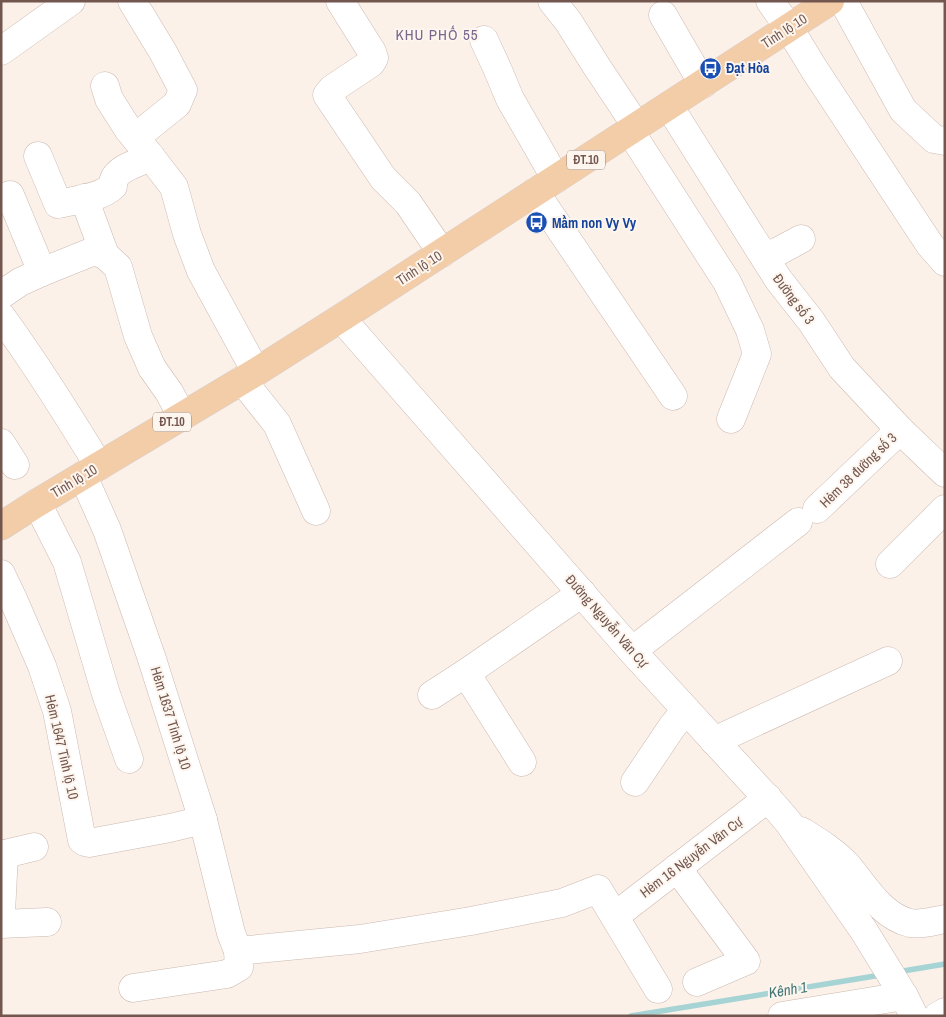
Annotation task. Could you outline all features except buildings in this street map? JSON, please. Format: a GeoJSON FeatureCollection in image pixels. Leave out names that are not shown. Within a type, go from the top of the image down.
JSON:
{"type":"FeatureCollection","features":[{"type":"Feature","properties":{"kind":"main road","name":"Tỉnh lộ 10"},"geometry":{"type":"LineString","coordinates":[[1,526],[341,318],[830,1]]}},
{"type":"Feature","properties":{"kind":"street"},"geometry":{"type":"LineString","coordinates":[[1,51],[71,1]]}},
{"type":"Feature","properties":{"kind":"street"},"geometry":{"type":"LineString","coordinates":[[42,272],[11,208],[71,201],[108,191],[113,186],[113,179],[118,172],[144,147],[177,104],[183,90],[163,52],[132,1]]}},
{"type":"Feature","properties":{"kind":"street"},"geometry":{"type":"LineString","coordinates":[[340,1],[374,58],[372,62],[332,89],[327,95],[383,178],[408,203],[442,253]]}},
{"type":"Feature","properties":{"kind":"street"},"geometry":{"type":"LineString","coordinates":[[770,1],[930,245],[945,262]]}},
{"type":"Feature","properties":{"kind":"street"},"geometry":{"type":"LineString","coordinates":[[843,1],[903,110],[934,139],[945,142]]}},
{"type":"Feature","properties":{"kind":"street"},"geometry":{"type":"LineString","coordinates":[[553,2],[568,21],[597,67],[727,282],[750,330],[757,354],[731,419]]}},
{"type":"Feature","properties":{"kind":"street"},"geometry":{"type":"LineString","coordinates":[[663,15],[703,84]]}},
{"type":"Feature","properties":{"kind":"street"},"geometry":{"type":"LineString","coordinates":[[484,40],[546,185],[673,396]]}},
{"type":"Feature","properties":{"kind":"street"},"geometry":{"type":"LineString","coordinates":[[104,86],[128,128],[174,187],[187,234],[201,271],[249,376],[277,424],[316,511]]}},
{"type":"Feature","properties":{"kind":"street","name":"Đường số 3"},"geometry":{"type":"LineString","coordinates":[[669,106],[778,279],[811,321],[842,368],[900,430],[945,473]]}},
{"type":"Feature","properties":{"kind":"street"},"geometry":{"type":"LineString","coordinates":[[38,156],[71,201],[105,254],[118,267],[138,336],[152,368],[170,392],[182,416]]}},
{"type":"Feature","properties":{"kind":"street"},"geometry":{"type":"LineString","coordinates":[[764,256],[777,252],[801,239]]}},
{"type":"Feature","properties":{"kind":"street"},"geometry":{"type":"LineString","coordinates":[[1,295],[20,282],[94,251],[105,254]]}},
{"type":"Feature","properties":{"kind":"street","name":"Hẻm 1637 Tỉnh lộ 10"},"geometry":{"type":"LineString","coordinates":[[1,316],[24,347],[76,429],[91,471],[107,530],[142,629],[203,820],[238,959]]}},
{"type":"Feature","properties":{"kind":"street","name":"Đường Nguyễn Văn Cự"},"geometry":{"type":"LineString","coordinates":[[341,318],[632,651],[768,798],[789,824],[864,931],[909,1006]]}},
{"type":"Feature","properties":{"kind":"street","name":"Hẻm 38 đường số 3"},"geometry":{"type":"LineString","coordinates":[[632,651],[808,515],[900,430]]}},
{"type":"Feature","properties":{"kind":"street"},"geometry":{"type":"LineString","coordinates":[[37,503],[67,562],[106,694],[129,758]]}},
{"type":"Feature","properties":{"kind":"street"},"geometry":{"type":"LineString","coordinates":[[890,564],[945,509]]}},
{"type":"Feature","properties":{"kind":"street","name":"Hẻm 1647 Tỉnh lộ 10"},"geometry":{"type":"LineString","coordinates":[[1,574],[42,666],[57,711],[82,840],[89,843],[203,820]]}},
{"type":"Feature","properties":{"kind":"street"},"geometry":{"type":"LineString","coordinates":[[432,695],[582,593]]}},
{"type":"Feature","properties":{"kind":"street"},"geometry":{"type":"LineString","coordinates":[[714,741],[888,661]]}},
{"type":"Feature","properties":{"kind":"street"},"geometry":{"type":"LineString","coordinates":[[466,673],[522,762]]}},
{"type":"Feature","properties":{"kind":"street"},"geometry":{"type":"LineString","coordinates":[[635,782],[672,727],[686,710]]}},
{"type":"Feature","properties":{"kind":"street","name":"Hẻm 16 Nguyễn Văn Cự"},"geometry":{"type":"LineString","coordinates":[[615,916],[768,798]]}},
{"type":"Feature","properties":{"kind":"street"},"geometry":{"type":"LineString","coordinates":[[789,824],[828,847],[836,854],[879,903],[894,916],[911,923],[924,923],[945,919]]}},
{"type":"Feature","properties":{"kind":"street"},"geometry":{"type":"LineString","coordinates":[[1,912],[3,854],[34,847]]}},
{"type":"Feature","properties":{"kind":"street"},"geometry":{"type":"LineString","coordinates":[[677,868],[746,961],[697,982]]}},
{"type":"Feature","properties":{"kind":"street"},"geometry":{"type":"LineString","coordinates":[[133,988],[226,974],[238,959],[462,923],[562,903],[598,889],[658,989]]}},
{"type":"Feature","properties":{"kind":"street"},"geometry":{"type":"LineString","coordinates":[[1,924],[47,922]]}},
{"type":"Feature","properties":{"kind":"street"},"geometry":{"type":"LineString","coordinates":[[782,1016],[909,1006]]}},
{"type":"Feature","properties":{"kind":"street"},"geometry":{"type":"LineString","coordinates":[[938,1016],[945,1012]]}},
{"type":"Feature","properties":{"kind":"waterway","name":"Kênh 1"},"geometry":{"type":"LineString","coordinates":[[897,972],[945,964]]}},
{"type":"Feature","properties":{"kind":"waterway","name":"Kênh 1"},"geometry":{"type":"LineString","coordinates":[[631,1016],[881,975]]}},
{"type":"Feature","properties":{"kind":"place","name":"Đạt Hòa"},"geometry":{"type":"Point","coordinates":[710,68]}},
{"type":"Feature","properties":{"kind":"place","name":"Mầm non Vy Vy"},"geometry":{"type":"Point","coordinates":[536,223]}},
{"type":"Feature","properties":{"kind":"district","name":"KHU PHỐ 55"},"geometry":{"type":"Point","coordinates":[437,35]}}]}
